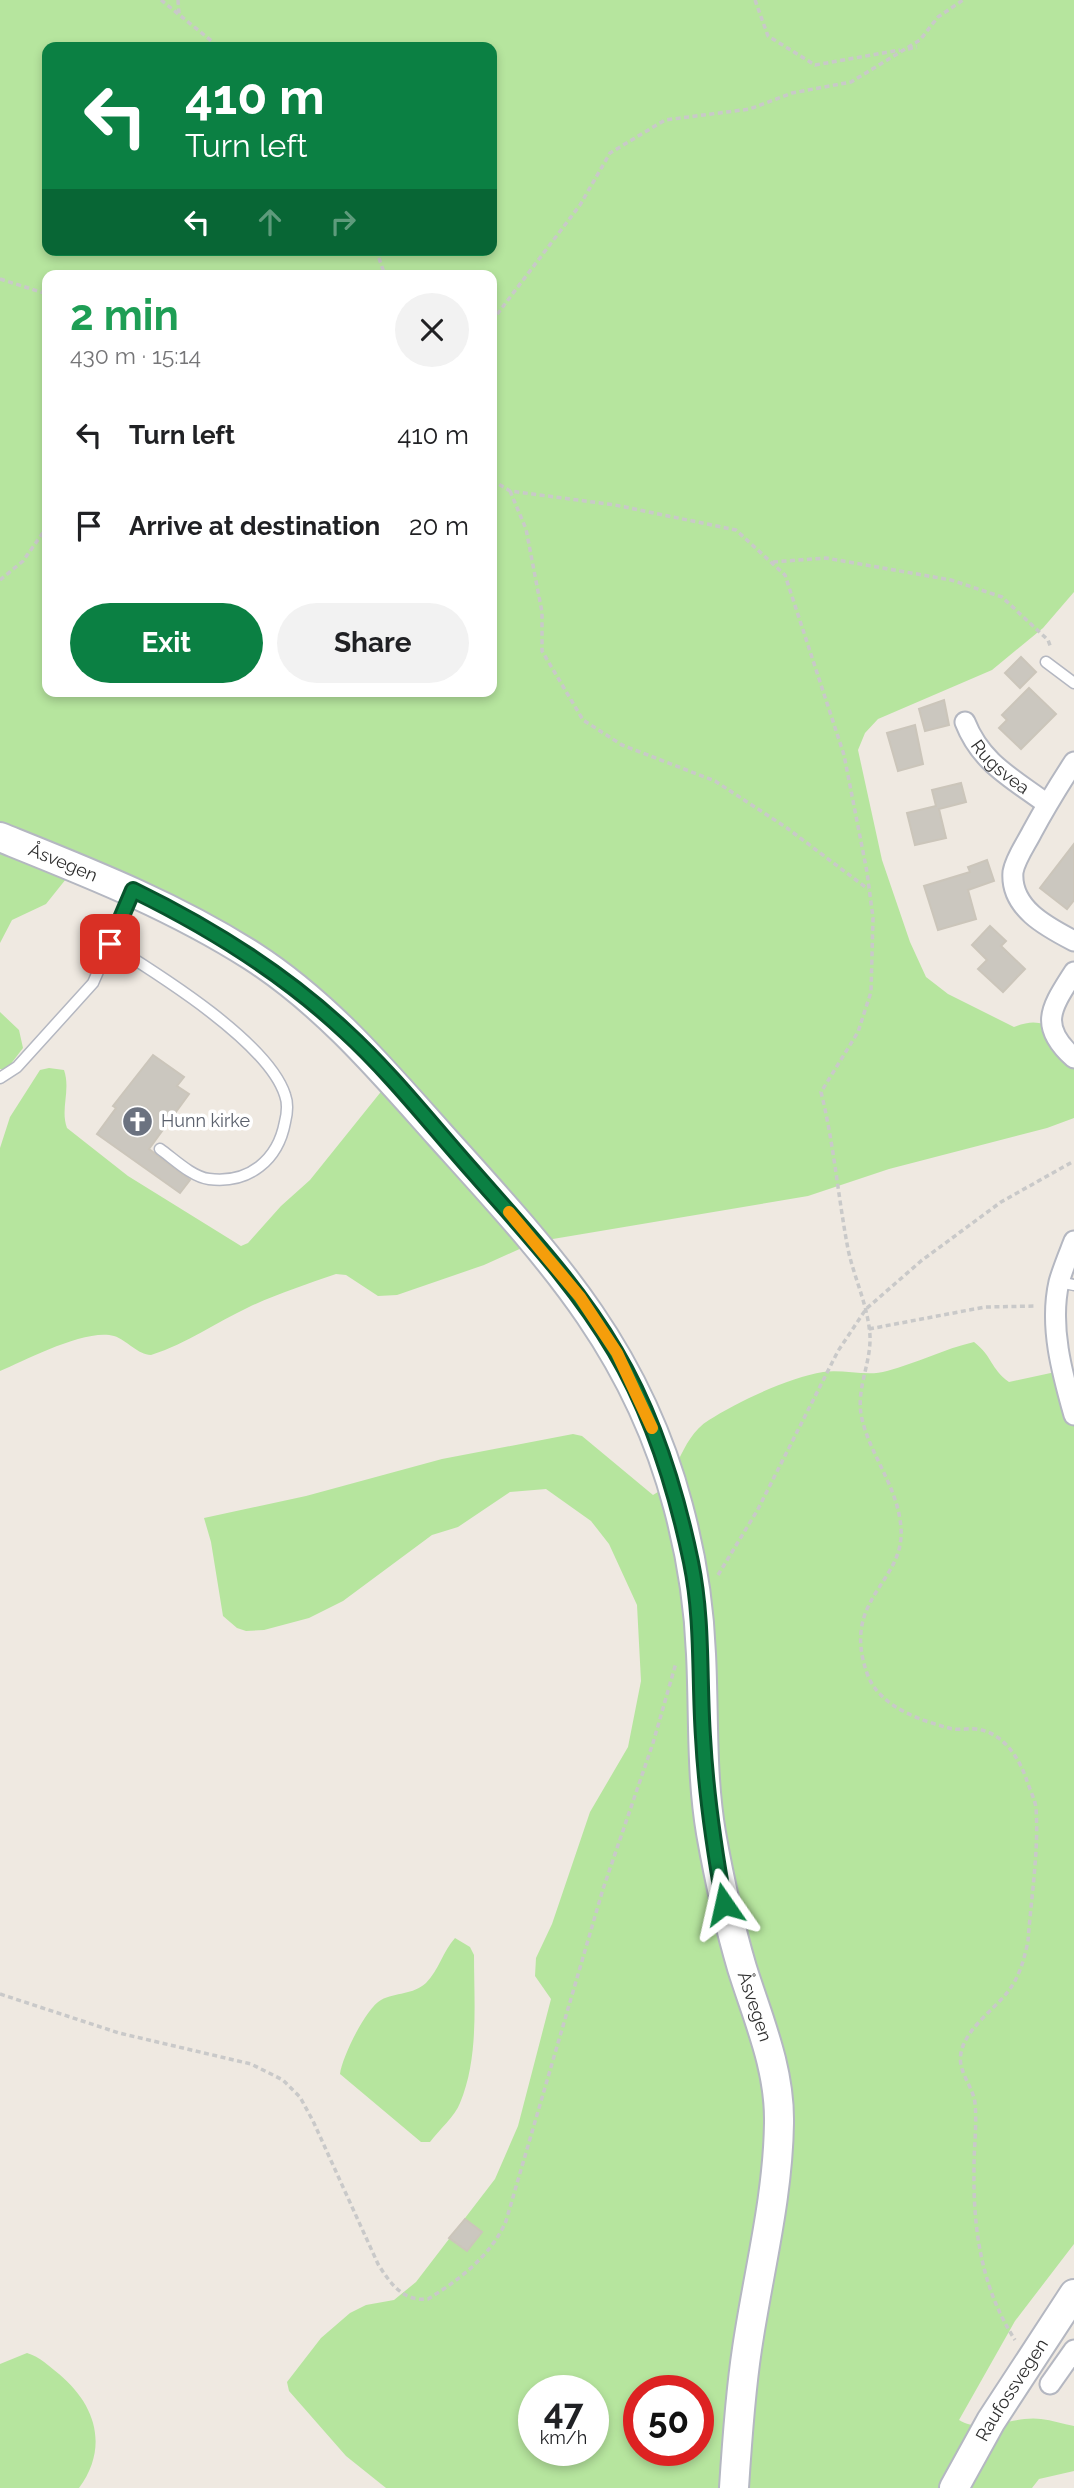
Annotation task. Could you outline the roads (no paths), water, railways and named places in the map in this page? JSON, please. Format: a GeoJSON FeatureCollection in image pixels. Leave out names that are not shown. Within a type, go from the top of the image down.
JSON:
{"type":"FeatureCollection","features":[{"type":"Feature","properties":{"kind":"main road","name":"Åsvegen"},"geometry":{"type":"LineString","coordinates":[[0,838],[133,890],[189,918],[257,959],[348,1033],[519,1223],[580,1297],[617,1353],[653,1428],[677,1504],[696,1602],[710,1826],[724,1904],[769,2048],[779,2117],[776,2169],[739,2403],[734,2488]]}},
{"type":"Feature","properties":{"kind":"main road","name":"Raufossvegen"},"geometry":{"type":"LineString","coordinates":[[954,2488],[991,2421],[1074,2294]]}},
{"type":"Feature","properties":{"kind":"street","name":"Rugsvea"},"geometry":{"type":"LineString","coordinates":[[965,722],[974,746],[988,760],[1047,803]]}},
{"type":"Feature","properties":{"kind":"street","name":"Rugsvea"},"geometry":{"type":"LineString","coordinates":[[1074,762],[1047,803],[1013,870],[1015,890],[1026,909],[1049,928],[1074,941]]}},
{"type":"Feature","properties":{"kind":"street"},"geometry":{"type":"LineString","coordinates":[[1074,972],[1054,1003],[1050,1020],[1053,1034],[1074,1058]]}},
{"type":"Feature","properties":{"kind":"street"},"geometry":{"type":"LineString","coordinates":[[1074,1241],[1067,1283],[1057,1305],[1057,1346],[1074,1415]]}},
{"type":"Feature","properties":{"kind":"street"},"geometry":{"type":"LineString","coordinates":[[1050,2384],[1074,2350]]}},
{"type":"Feature","properties":{"kind":"lane"},"geometry":{"type":"LineString","coordinates":[[1046,663],[1074,683]]}},
{"type":"Feature","properties":{"kind":"lane"},"geometry":{"type":"LineString","coordinates":[[0,1078],[16,1067],[93,984],[133,890]]}},
{"type":"Feature","properties":{"kind":"lane"},"geometry":{"type":"LineString","coordinates":[[110,944],[171,983],[238,1035],[273,1074],[285,1095],[286,1116],[277,1149],[260,1168],[248,1174],[208,1179],[197,1175],[160,1149]]}},
{"type":"Feature","properties":{"kind":"place","name":"Hunn kirke"},"geometry":{"type":"Point","coordinates":[138,1121]}}]}
